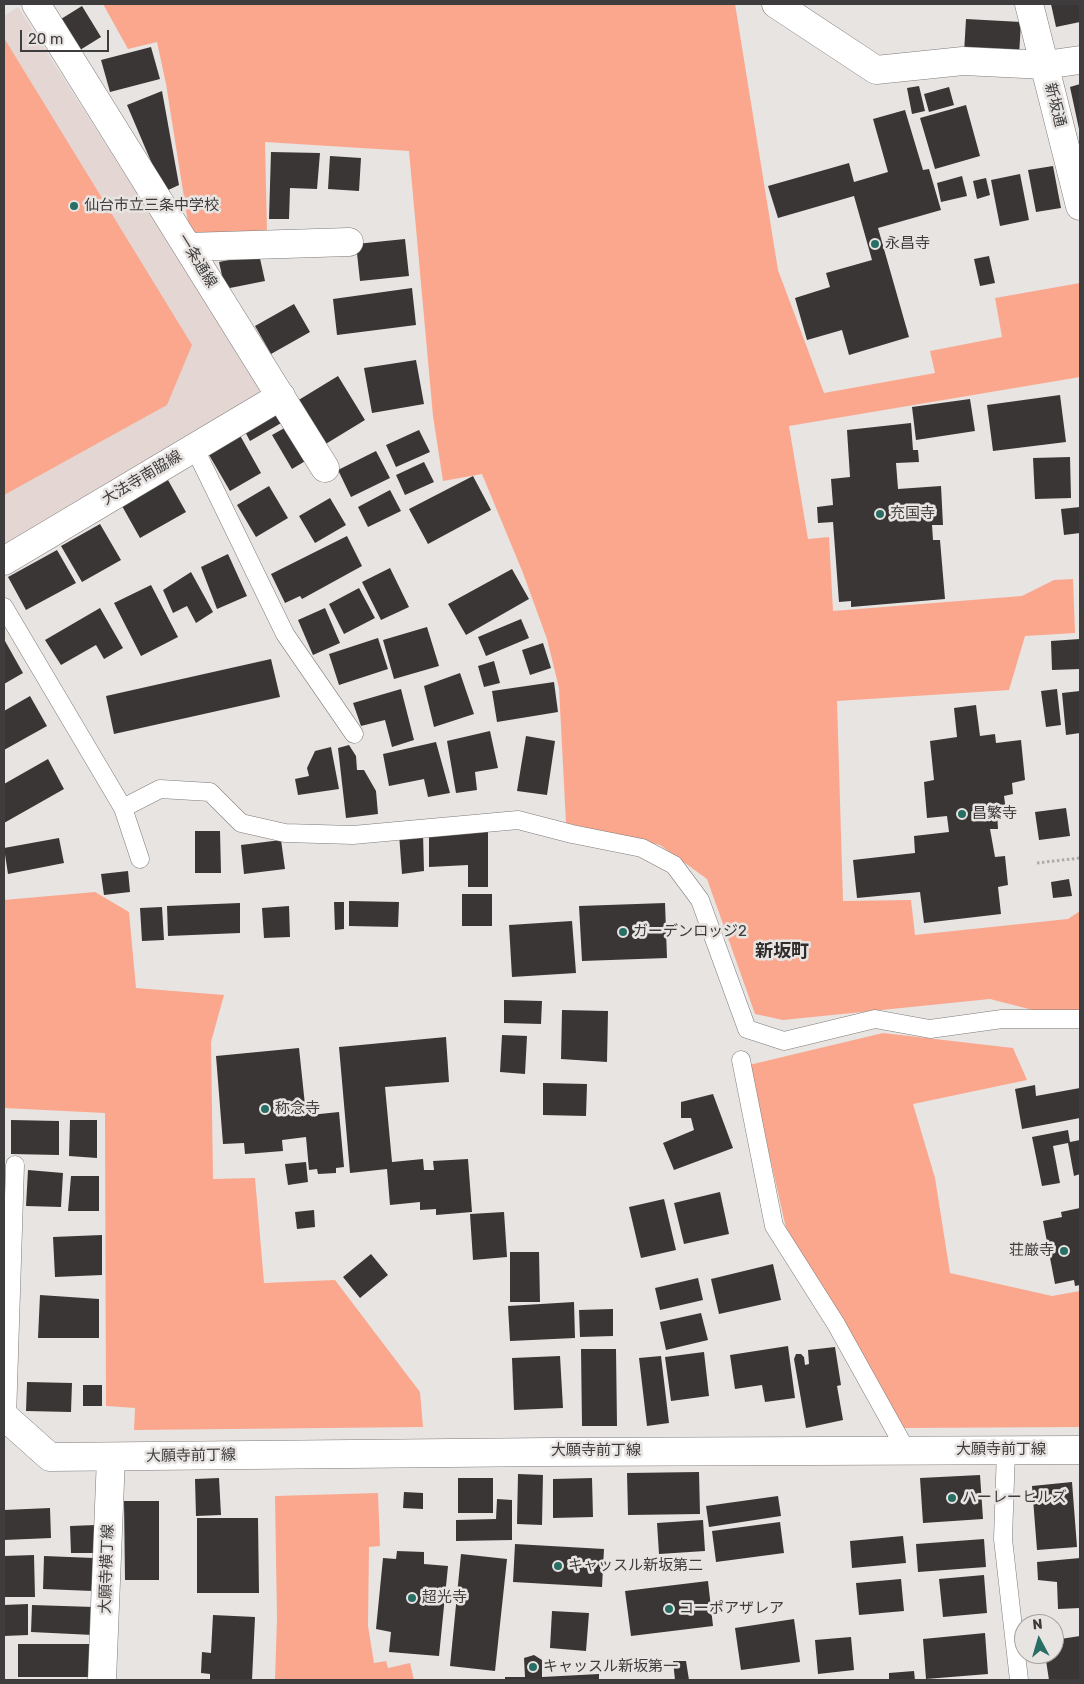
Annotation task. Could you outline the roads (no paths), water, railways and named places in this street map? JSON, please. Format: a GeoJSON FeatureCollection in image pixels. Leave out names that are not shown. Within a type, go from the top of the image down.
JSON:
{"type":"FeatureCollection","features":[{"type":"Feature","properties":{"kind":"street","name":"一条通線"},"geometry":{"type":"LineString","coordinates":[[36,4],[325,468]]}},
{"type":"Feature","properties":{"kind":"street"},"geometry":{"type":"LineString","coordinates":[[776,4],[876,70],[964,61],[1045,64],[1080,60]]}},
{"type":"Feature","properties":{"kind":"street","name":"新坂通"},"geometry":{"type":"LineString","coordinates":[[1029,4],[1080,206]]}},
{"type":"Feature","properties":{"kind":"street"},"geometry":{"type":"LineString","coordinates":[[188,247],[349,242]]}},
{"type":"Feature","properties":{"kind":"street","name":"大法寺南脇線"},"geometry":{"type":"LineString","coordinates":[[4,561],[281,396]]}},
{"type":"Feature","properties":{"kind":"street","name":"大願寺前丁線"},"geometry":{"type":"LineString","coordinates":[[5,1417],[50,1457],[1080,1450]]}},
{"type":"Feature","properties":{"kind":"street","name":"大願寺横丁線"},"geometry":{"type":"LineString","coordinates":[[102,1680],[111,1457]]}},
{"type":"Feature","properties":{"kind":"lane"},"geometry":{"type":"LineString","coordinates":[[194,447],[285,634],[354,734]]}},
{"type":"Feature","properties":{"kind":"lane"},"geometry":{"type":"LineString","coordinates":[[4,607],[123,808],[140,859]]}},
{"type":"Feature","properties":{"kind":"lane"},"geometry":{"type":"LineString","coordinates":[[123,808],[160,789],[210,792],[241,823],[284,833],[353,835],[518,820],[572,834],[642,848],[674,865],[700,900],[747,1029],[784,1041],[875,1019],[930,1028],[1002,1019],[1080,1019]]}},
{"type":"Feature","properties":{"kind":"lane"},"geometry":{"type":"LineString","coordinates":[[741,1060],[774,1226],[836,1324],[906,1450]]}},
{"type":"Feature","properties":{"kind":"lane"},"geometry":{"type":"LineString","coordinates":[[5,1417],[15,1165]]}},
{"type":"Feature","properties":{"kind":"lane"},"geometry":{"type":"LineString","coordinates":[[1006,1450],[1003,1539],[1018,1680]]}},
{"type":"Feature","properties":{"kind":"place","name":"仙台市立三条中学校"},"geometry":{"type":"Point","coordinates":[74,206]}},
{"type":"Feature","properties":{"kind":"place","name":"永昌寺"},"geometry":{"type":"Point","coordinates":[875,244]}},
{"type":"Feature","properties":{"kind":"place","name":"充国寺"},"geometry":{"type":"Point","coordinates":[880,514]}},
{"type":"Feature","properties":{"kind":"place","name":"昌繁寺"},"geometry":{"type":"Point","coordinates":[962,814]}},
{"type":"Feature","properties":{"kind":"place","name":"ガーデンロッジ2"},"geometry":{"type":"Point","coordinates":[623,932]}},
{"type":"Feature","properties":{"kind":"place","name":"称念寺"},"geometry":{"type":"Point","coordinates":[265,1109]}},
{"type":"Feature","properties":{"kind":"place","name":"荘厳寺"},"geometry":{"type":"Point","coordinates":[1064,1251]}},
{"type":"Feature","properties":{"kind":"place","name":"ハーレーヒルズ"},"geometry":{"type":"Point","coordinates":[952,1498]}},
{"type":"Feature","properties":{"kind":"place","name":"キャッスル新坂第二"},"geometry":{"type":"Point","coordinates":[558,1566]}},
{"type":"Feature","properties":{"kind":"place","name":"超光寺"},"geometry":{"type":"Point","coordinates":[412,1598]}},
{"type":"Feature","properties":{"kind":"place","name":"コーポアザレア"},"geometry":{"type":"Point","coordinates":[669,1609]}},
{"type":"Feature","properties":{"kind":"place","name":"キャッスル新坂第一"},"geometry":{"type":"Point","coordinates":[533,1667]}},
{"type":"Feature","properties":{"kind":"district","name":"新坂町"},"geometry":{"type":"Point","coordinates":[782,952]}}]}
